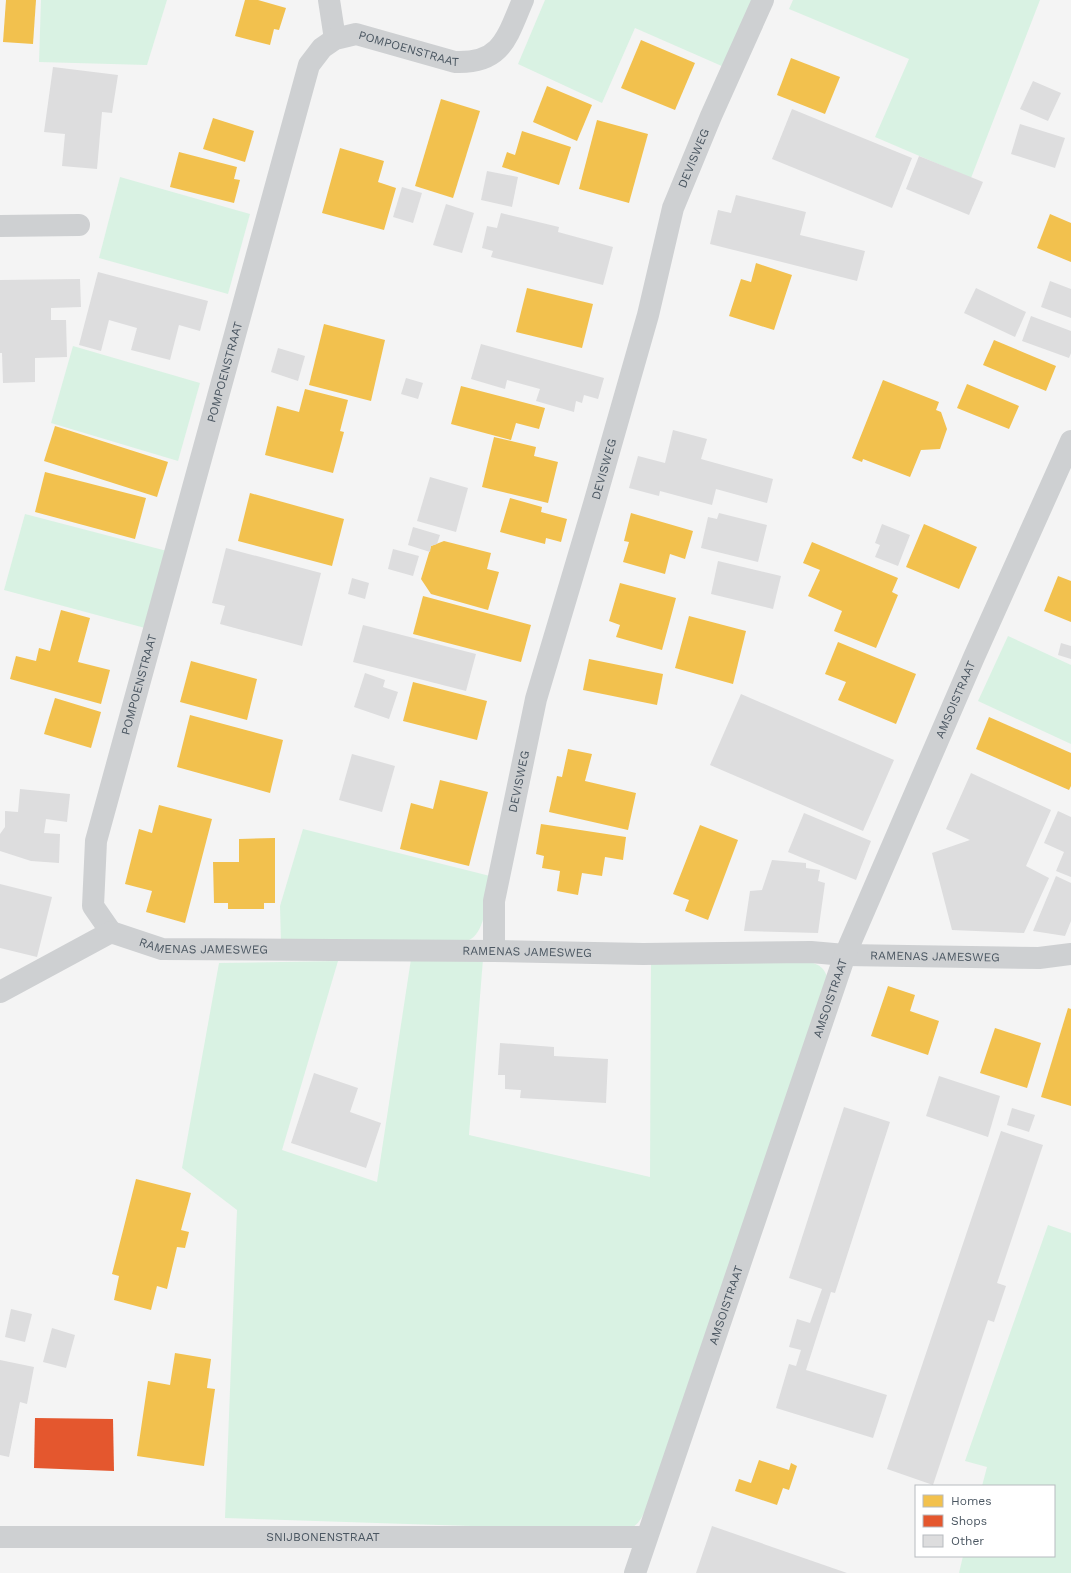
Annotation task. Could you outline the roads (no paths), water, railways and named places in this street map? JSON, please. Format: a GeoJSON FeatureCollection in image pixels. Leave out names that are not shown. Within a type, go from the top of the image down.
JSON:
{"type":"FeatureCollection","features":[{"type":"Feature","properties":{"kind":"street"},"geometry":{"type":"LineString","coordinates":[[329,0],[335,39]]}},
{"type":"Feature","properties":{"kind":"street","name":"POMPOENSTRAAT"},"geometry":{"type":"LineString","coordinates":[[111,932],[94,906],[96,841],[309,66],[322,48],[335,39],[356,34],[455,62],[481,60],[494,53],[507,37],[523,0]]}},
{"type":"Feature","properties":{"kind":"street","name":"DEVISWEG"},"geometry":{"type":"LineString","coordinates":[[494,951],[494,901],[536,699],[646,323],[673,208],[711,116],[763,0]]}},
{"type":"Feature","properties":{"kind":"street"},"geometry":{"type":"LineString","coordinates":[[0,226],[79,225]]}},
{"type":"Feature","properties":{"kind":"street","name":"AMSOISTRAAT"},"geometry":{"type":"LineString","coordinates":[[635,1573],[845,955],[974,657],[1071,441]]}},
{"type":"Feature","properties":{"kind":"street"},"geometry":{"type":"LineString","coordinates":[[0,992],[111,932]]}},
{"type":"Feature","properties":{"kind":"street","name":"RAMENAS JAMESWEG"},"geometry":{"type":"LineString","coordinates":[[111,932],[162,949],[494,951],[643,954],[811,952],[845,955],[1039,958],[1071,954]]}},
{"type":"Feature","properties":{"kind":"street","name":"SNIJBONENSTRAAT"},"geometry":{"type":"LineString","coordinates":[[0,1537],[646,1538]]}}]}
